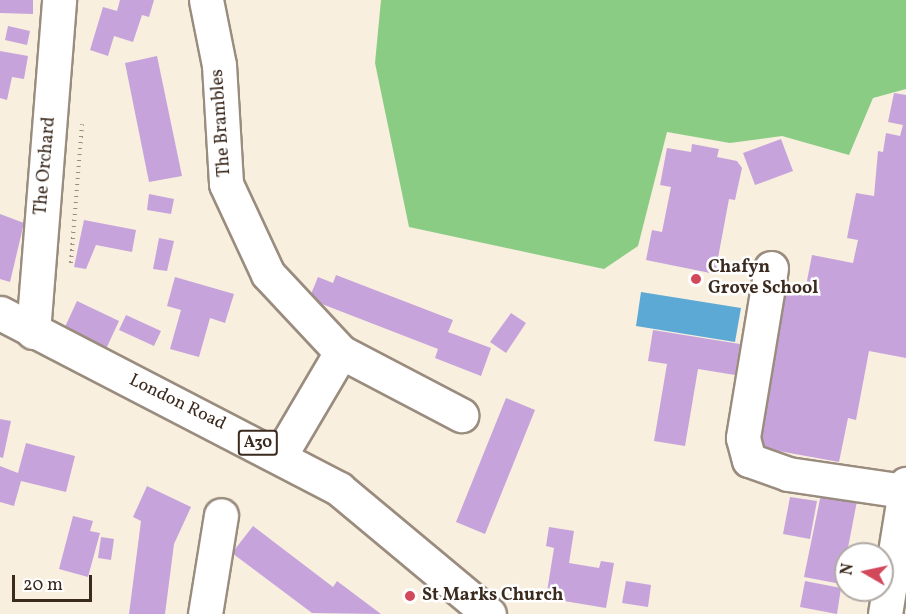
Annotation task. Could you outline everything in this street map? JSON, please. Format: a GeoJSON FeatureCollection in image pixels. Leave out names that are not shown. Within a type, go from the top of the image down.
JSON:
{"type":"FeatureCollection","features":[{"type":"Feature","properties":{"kind":"main road","name":"The Orchard"},"geometry":{"type":"LineString","coordinates":[[33,332],[59,0]]}},
{"type":"Feature","properties":{"kind":"main road","name":"The Brambles"},"geometry":{"type":"LineString","coordinates":[[206,0],[219,65],[226,184],[268,274],[341,352],[460,415]]}},
{"type":"Feature","properties":{"kind":"main road"},"geometry":{"type":"LineString","coordinates":[[771,268],[744,451],[761,468],[904,487],[885,614]]}},
{"type":"Feature","properties":{"kind":"main road","name":"London Road"},"geometry":{"type":"LineString","coordinates":[[0,313],[33,332],[280,454],[375,514],[489,614]]}},
{"type":"Feature","properties":{"kind":"main road"},"geometry":{"type":"LineString","coordinates":[[280,454],[341,352]]}},
{"type":"Feature","properties":{"kind":"main road"},"geometry":{"type":"LineString","coordinates":[[205,614],[221,514]]}},
{"type":"Feature","properties":{"kind":"green space"},"geometry":{"type":"Polygon","coordinates":[[[381,0],[906,0],[906,89],[873,98],[849,155],[782,136],[730,143],[667,132],[638,246],[604,269],[409,227],[375,63],[381,0]]]}},
{"type":"Feature","properties":{"kind":"water"},"geometry":{"type":"Polygon","coordinates":[[[641,292],[741,308],[735,342],[636,326],[641,292]]]}},
{"type":"Feature","properties":{"kind":"building"},"geometry":{"type":"Polygon","coordinates":[[[0,0],[33,0],[33,14],[0,13],[0,0]]]}},
{"type":"Feature","properties":{"kind":"building"},"geometry":{"type":"Polygon","coordinates":[[[120,0],[154,0],[149,17],[142,15],[133,42],[114,36],[108,56],[90,50],[103,7],[117,11],[120,0]]]}},
{"type":"Feature","properties":{"kind":"building"},"geometry":{"type":"Polygon","coordinates":[[[8,26],[30,31],[27,45],[5,40],[8,26]]]}},
{"type":"Feature","properties":{"kind":"building"},"geometry":{"type":"Polygon","coordinates":[[[0,51],[28,56],[24,79],[12,77],[7,100],[0,98],[0,51]]]}},
{"type":"Feature","properties":{"kind":"building"},"geometry":{"type":"Polygon","coordinates":[[[157,56],[182,176],[149,182],[125,63],[157,56]]]}},
{"type":"Feature","properties":{"kind":"building"},"geometry":{"type":"Polygon","coordinates":[[[894,93],[906,95],[906,358],[869,351],[856,420],[848,418],[839,462],[757,447],[778,337],[766,334],[774,290],[804,296],[812,255],[853,263],[858,240],[847,238],[856,193],[874,196],[878,151],[883,152],[886,133],[900,136],[903,125],[888,122],[894,93]]]}},
{"type":"Feature","properties":{"kind":"building"},"geometry":{"type":"Polygon","coordinates":[[[781,139],[793,171],[755,185],[743,153],[781,139]]]}},
{"type":"Feature","properties":{"kind":"building"},"geometry":{"type":"Polygon","coordinates":[[[692,144],[719,149],[717,157],[737,161],[742,168],[735,200],[729,199],[715,274],[646,260],[652,230],[662,232],[671,187],[660,185],[667,148],[691,152],[692,144]]]}},
{"type":"Feature","properties":{"kind":"building"},"geometry":{"type":"Polygon","coordinates":[[[149,194],[174,199],[171,214],[147,210],[149,194]]]}},
{"type":"Feature","properties":{"kind":"building"},"geometry":{"type":"Polygon","coordinates":[[[0,214],[24,223],[10,282],[0,279],[0,214]]]}},
{"type":"Feature","properties":{"kind":"building"},"geometry":{"type":"Polygon","coordinates":[[[84,220],[136,230],[132,252],[96,245],[86,269],[74,267],[84,220]]]}},
{"type":"Feature","properties":{"kind":"building"},"geometry":{"type":"Polygon","coordinates":[[[159,238],[174,241],[167,271],[153,269],[159,238]]]}},
{"type":"Feature","properties":{"kind":"building"},"geometry":{"type":"Polygon","coordinates":[[[336,275],[453,320],[448,332],[491,348],[481,376],[435,358],[438,349],[309,299],[318,277],[333,283],[336,275]]]}},
{"type":"Feature","properties":{"kind":"building"},"geometry":{"type":"Polygon","coordinates":[[[175,277],[234,294],[225,323],[210,318],[199,357],[170,349],[181,310],[167,306],[175,277]]]}},
{"type":"Feature","properties":{"kind":"building"},"geometry":{"type":"Polygon","coordinates":[[[77,301],[119,321],[106,349],[64,329],[77,301]]]}},
{"type":"Feature","properties":{"kind":"building"},"geometry":{"type":"Polygon","coordinates":[[[511,313],[526,323],[506,353],[490,342],[511,313]]]}},
{"type":"Feature","properties":{"kind":"building"},"geometry":{"type":"Polygon","coordinates":[[[126,315],[161,331],[154,346],[119,330],[126,315]]]}},
{"type":"Feature","properties":{"kind":"building"},"geometry":{"type":"Polygon","coordinates":[[[653,330],[740,344],[735,375],[698,369],[685,446],[654,441],[667,364],[648,361],[653,330]]]}},
{"type":"Feature","properties":{"kind":"building"},"geometry":{"type":"Polygon","coordinates":[[[506,398],[535,410],[485,534],[456,522],[506,398]]]}},
{"type":"Feature","properties":{"kind":"building"},"geometry":{"type":"Polygon","coordinates":[[[0,419],[11,421],[3,458],[0,457],[0,419]]]}},
{"type":"Feature","properties":{"kind":"building"},"geometry":{"type":"Polygon","coordinates":[[[26,443],[75,456],[66,492],[21,481],[14,506],[0,502],[0,466],[18,473],[26,443]]]}},
{"type":"Feature","properties":{"kind":"building"},"geometry":{"type":"Polygon","coordinates":[[[147,486],[191,507],[174,544],[165,614],[129,614],[141,521],[133,517],[147,486]]]}},
{"type":"Feature","properties":{"kind":"building"},"geometry":{"type":"Polygon","coordinates":[[[821,494],[857,501],[849,542],[834,542],[834,583],[804,577],[821,494]]]}},
{"type":"Feature","properties":{"kind":"building"},"geometry":{"type":"Polygon","coordinates":[[[790,497],[817,501],[810,539],[783,534],[790,497]]]}},
{"type":"Feature","properties":{"kind":"building"},"geometry":{"type":"Polygon","coordinates":[[[73,516],[93,521],[90,531],[100,533],[88,577],[59,569],[73,516]]]}},
{"type":"Feature","properties":{"kind":"building"},"geometry":{"type":"Polygon","coordinates":[[[253,526],[333,587],[337,581],[381,614],[312,613],[232,553],[253,526]]]}},
{"type":"Feature","properties":{"kind":"building"},"geometry":{"type":"Polygon","coordinates":[[[549,527],[574,531],[569,563],[599,568],[601,561],[614,563],[606,608],[546,598],[554,548],[546,546],[549,527]]]}},
{"type":"Feature","properties":{"kind":"building"},"geometry":{"type":"Polygon","coordinates":[[[101,537],[114,539],[111,560],[98,558],[101,537]]]}},
{"type":"Feature","properties":{"kind":"building"},"geometry":{"type":"Polygon","coordinates":[[[626,581],[651,585],[648,607],[622,603],[626,581]]]}},
{"type":"Feature","properties":{"kind":"building"},"geometry":{"type":"Polygon","coordinates":[[[805,581],[834,587],[834,602],[839,602],[837,614],[800,607],[805,581]]]}},
{"type":"Feature","properties":{"kind":"place","name":"Chafyn Grove School"},"geometry":{"type":"Point","coordinates":[696,279]}},
{"type":"Feature","properties":{"kind":"place","name":"St Marks Church"},"geometry":{"type":"Point","coordinates":[410,596]}}]}
